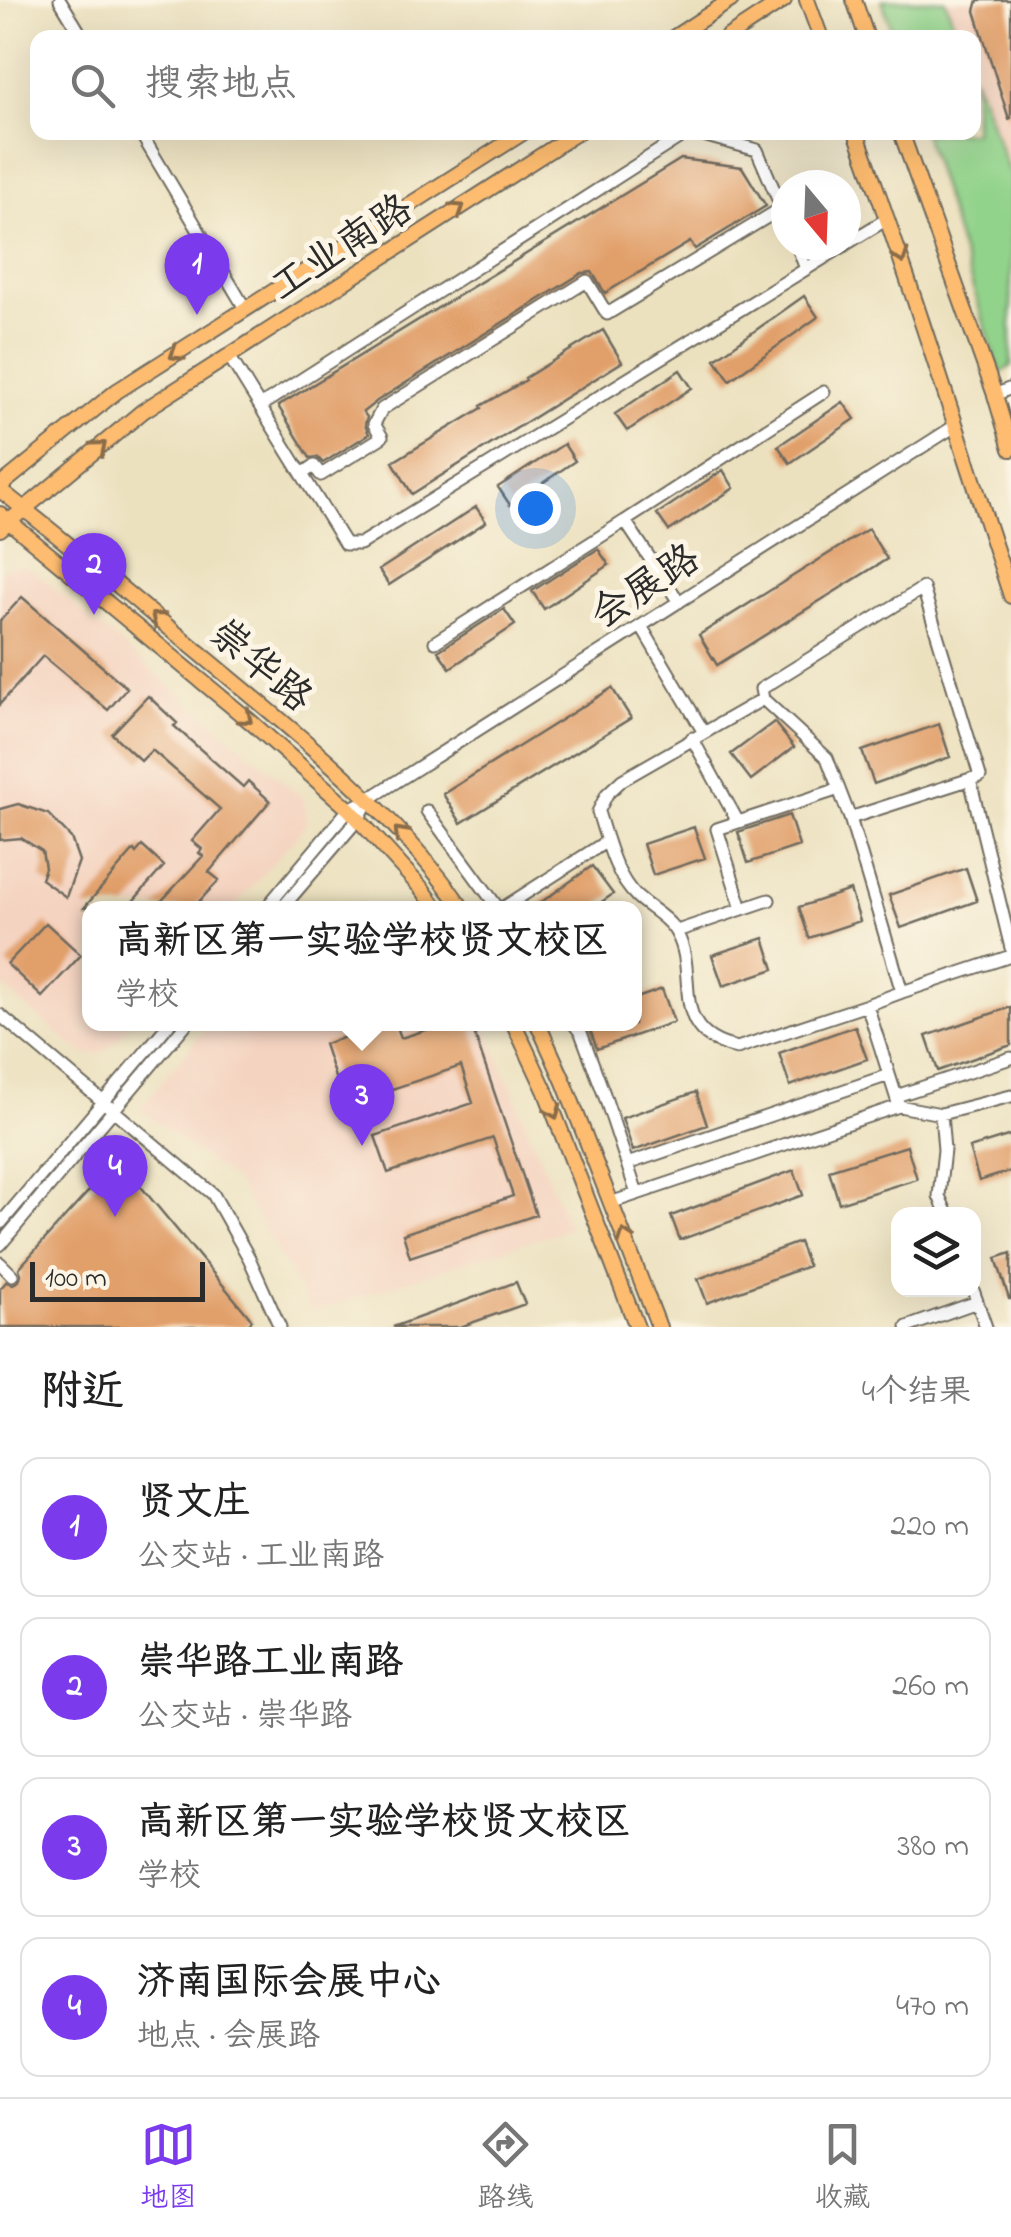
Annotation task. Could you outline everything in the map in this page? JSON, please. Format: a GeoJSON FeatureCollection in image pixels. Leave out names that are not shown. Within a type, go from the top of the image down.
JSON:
{"type":"FeatureCollection","features":[{"type":"Feature","properties":{"kind":"main road"},"geometry":{"type":"LineString","coordinates":[[685,30],[732,0]]}},
{"type":"Feature","properties":{"kind":"main road"},"geometry":{"type":"LineString","coordinates":[[738,30],[784,0]]}},
{"type":"Feature","properties":{"kind":"main road"},"geometry":{"type":"LineString","coordinates":[[807,0],[817,30]]}},
{"type":"Feature","properties":{"kind":"main road"},"geometry":{"type":"LineString","coordinates":[[854,0],[865,30]]}},
{"type":"Feature","properties":{"kind":"main road","name":"工业南路"},"geometry":{"type":"LineString","coordinates":[[0,488],[117,391],[512,140]]}},
{"type":"Feature","properties":{"kind":"main road","name":"工业南路"},"geometry":{"type":"LineString","coordinates":[[3,522],[25,510],[143,411],[566,140]]}},
{"type":"Feature","properties":{"kind":"main road"},"geometry":{"type":"LineString","coordinates":[[859,140],[939,369],[1011,596]]}},
{"type":"Feature","properties":{"kind":"main road"},"geometry":{"type":"LineString","coordinates":[[904,140],[1011,449]]}},
{"type":"Feature","properties":{"kind":"main road","name":"崇华路"},"geometry":{"type":"LineString","coordinates":[[0,488],[265,707],[369,799],[457,901]]}},
{"type":"Feature","properties":{"kind":"main road","name":"崇华路"},"geometry":{"type":"LineString","coordinates":[[3,522],[251,722],[354,814],[431,901]]}},
{"type":"Feature","properties":{"kind":"main road"},"geometry":{"type":"LineString","coordinates":[[517,1031],[552,1108],[637,1327]]}},
{"type":"Feature","properties":{"kind":"main road"},"geometry":{"type":"LineString","coordinates":[[541,1031],[659,1327]]}},
{"type":"Feature","properties":{"kind":"street"},"geometry":{"type":"LineString","coordinates":[[60,0],[78,30]]}},
{"type":"Feature","properties":{"kind":"street"},"geometry":{"type":"LineString","coordinates":[[145,140],[246,310]]}},
{"type":"Feature","properties":{"kind":"street"},"geometry":{"type":"LineString","coordinates":[[260,406],[677,140]]}},
{"type":"Feature","properties":{"kind":"street"},"geometry":{"type":"LineString","coordinates":[[719,140],[756,150],[771,184]]}},
{"type":"Feature","properties":{"kind":"street"},"geometry":{"type":"LineString","coordinates":[[861,236],[888,219]]}},
{"type":"Feature","properties":{"kind":"street"},"geometry":{"type":"LineString","coordinates":[[302,474],[314,466],[320,475],[382,438],[374,424],[382,409],[587,281],[606,314],[771,220]]}},
{"type":"Feature","properties":{"kind":"street"},"geometry":{"type":"LineString","coordinates":[[803,260],[806,269]]}},
{"type":"Feature","properties":{"kind":"street"},"geometry":{"type":"LineString","coordinates":[[230,356],[345,544],[360,544],[821,260]]}},
{"type":"Feature","properties":{"kind":"street"},"geometry":{"type":"LineString","coordinates":[[995,396],[1011,388]]}},
{"type":"Feature","properties":{"kind":"street"},"geometry":{"type":"LineString","coordinates":[[435,642],[824,392]]}},
{"type":"Feature","properties":{"kind":"street","name":"会展路"},"geometry":{"type":"LineString","coordinates":[[273,901],[369,799],[955,426]]}},
{"type":"Feature","properties":{"kind":"street"},"geometry":{"type":"LineString","coordinates":[[625,521],[679,602]]}},
{"type":"Feature","properties":{"kind":"street"},"geometry":{"type":"LineString","coordinates":[[850,818],[980,776],[923,588],[762,689],[764,698],[827,758],[850,818],[902,992]]}},
{"type":"Feature","properties":{"kind":"street"},"geometry":{"type":"LineString","coordinates":[[641,626],[738,822]]}},
{"type":"Feature","properties":{"kind":"street"},"geometry":{"type":"LineString","coordinates":[[764,698],[622,780],[607,794],[598,812],[627,885],[677,931],[686,962],[686,994],[696,1022],[722,1045],[737,1048],[1011,956]]}},
{"type":"Feature","properties":{"kind":"street"},"geometry":{"type":"LineString","coordinates":[[970,780],[1011,948]]}},
{"type":"Feature","properties":{"kind":"street"},"geometry":{"type":"LineString","coordinates":[[742,909],[717,829],[839,788]]}},
{"type":"Feature","properties":{"kind":"street"},"geometry":{"type":"LineString","coordinates":[[427,811],[496,901]]}},
{"type":"Feature","properties":{"kind":"street","name":"会展路"},"geometry":{"type":"LineString","coordinates":[[287,901],[354,814]]}},
{"type":"Feature","properties":{"kind":"street"},"geometry":{"type":"LineString","coordinates":[[512,901],[607,841]]}},
{"type":"Feature","properties":{"kind":"street"},"geometry":{"type":"LineString","coordinates":[[677,931],[769,900]]}},
{"type":"Feature","properties":{"kind":"street"},"geometry":{"type":"LineString","coordinates":[[867,1005],[897,1101]]}},
{"type":"Feature","properties":{"kind":"street"},"geometry":{"type":"LineString","coordinates":[[0,1015],[212,1194],[249,1258],[280,1327]]}},
{"type":"Feature","properties":{"kind":"street"},"geometry":{"type":"LineString","coordinates":[[0,1245],[165,1031]]}},
{"type":"Feature","properties":{"kind":"street"},"geometry":{"type":"LineString","coordinates":[[0,1224],[179,1031]]}},
{"type":"Feature","properties":{"kind":"street"},"geometry":{"type":"LineString","coordinates":[[577,1031],[604,1094],[637,1194]]}},
{"type":"Feature","properties":{"kind":"street"},"geometry":{"type":"LineString","coordinates":[[612,1202],[1011,1058]]}},
{"type":"Feature","properties":{"kind":"street"},"geometry":{"type":"LineString","coordinates":[[627,1164],[889,1075]]}},
{"type":"Feature","properties":{"kind":"street"},"geometry":{"type":"LineString","coordinates":[[897,1101],[941,1114],[1011,1096]]}},
{"type":"Feature","properties":{"kind":"street"},"geometry":{"type":"LineString","coordinates":[[941,1114],[944,1150],[939,1196],[944,1207]]}},
{"type":"Feature","properties":{"kind":"street"},"geometry":{"type":"LineString","coordinates":[[0,1263],[12,1275]]}},
{"type":"Feature","properties":{"kind":"street"},"geometry":{"type":"LineString","coordinates":[[908,1327],[973,1297]]}},
{"type":"Feature","properties":{"kind":"street"},"geometry":{"type":"LineString","coordinates":[[975,1297],[986,1327]]}},
{"type":"Feature","properties":{"kind":"shaded area"},"geometry":{"type":"Polygon","coordinates":[[[944,0],[1011,0],[1011,152],[1001,156],[981,100],[981,30],[955,30],[944,0]]]}},
{"type":"Feature","properties":{"kind":"shaded area"},"geometry":{"type":"Polygon","coordinates":[[[8,567],[34,571],[305,800],[306,825],[239,901],[82,901],[82,1031],[125,1031],[103,1052],[93,1055],[80,1052],[0,985],[0,572],[8,567]]]}},
{"type":"Feature","properties":{"kind":"shaded area"},"geometry":{"type":"Polygon","coordinates":[[[203,1031],[488,1031],[569,1228],[312,1312],[237,1183],[140,1109],[203,1031]]]}},
{"type":"Feature","properties":{"kind":"green space"},"geometry":{"type":"Polygon","coordinates":[[[882,0],[945,0],[956,30],[892,30],[882,0]]]}},
{"type":"Feature","properties":{"kind":"green space"},"geometry":{"type":"Polygon","coordinates":[[[981,96],[1011,178],[1011,366],[1000,373],[926,140],[981,140],[981,96]]]}},
{"type":"Feature","properties":{"kind":"building"},"geometry":{"type":"Polygon","coordinates":[[[978,0],[1011,0],[1009,119],[981,30],[975,11],[978,0]]]}},
{"type":"Feature","properties":{"kind":"building"},"geometry":{"type":"Polygon","coordinates":[[[681,159],[742,167],[766,206],[695,249],[690,242],[605,293],[592,272],[582,273],[377,401],[363,412],[369,434],[323,463],[317,457],[310,458],[278,406],[681,159]]]}},
{"type":"Feature","properties":{"kind":"building"},"geometry":{"type":"Polygon","coordinates":[[[804,296],[818,317],[730,380],[715,359],[804,296]]]}},
{"type":"Feature","properties":{"kind":"building"},"geometry":{"type":"Polygon","coordinates":[[[603,330],[622,362],[412,494],[393,462],[603,330]]]}},
{"type":"Feature","properties":{"kind":"building"},"geometry":{"type":"Polygon","coordinates":[[[680,370],[692,388],[627,431],[615,414],[680,370]]]}},
{"type":"Feature","properties":{"kind":"building"},"geometry":{"type":"Polygon","coordinates":[[[843,402],[855,419],[790,463],[778,446],[843,402]]]}},
{"type":"Feature","properties":{"kind":"building"},"geometry":{"type":"Polygon","coordinates":[[[564,444],[575,461],[510,505],[498,487],[564,444]]]}},
{"type":"Feature","properties":{"kind":"building"},"geometry":{"type":"Polygon","coordinates":[[[723,470],[734,488],[669,531],[657,514],[723,470]]]}},
{"type":"Feature","properties":{"kind":"building"},"geometry":{"type":"Polygon","coordinates":[[[476,507],[486,522],[389,585],[379,570],[476,507]]]}},
{"type":"Feature","properties":{"kind":"building"},"geometry":{"type":"Polygon","coordinates":[[[868,529],[887,559],[717,665],[699,635],[868,529]]]}},
{"type":"Feature","properties":{"kind":"building"},"geometry":{"type":"Polygon","coordinates":[[[598,549],[609,565],[544,609],[532,591],[598,549]]]}},
{"type":"Feature","properties":{"kind":"building"},"geometry":{"type":"Polygon","coordinates":[[[22,597],[127,688],[108,710],[43,656],[0,704],[0,621],[22,597]]]}},
{"type":"Feature","properties":{"kind":"building"},"geometry":{"type":"Polygon","coordinates":[[[504,609],[515,625],[450,668],[438,651],[504,609]]]}},
{"type":"Feature","properties":{"kind":"building"},"geometry":{"type":"Polygon","coordinates":[[[612,688],[631,718],[461,823],[443,794],[612,688]]]}},
{"type":"Feature","properties":{"kind":"building"},"geometry":{"type":"Polygon","coordinates":[[[148,696],[177,723],[174,726],[243,787],[248,781],[270,801],[209,872],[219,880],[200,901],[161,901],[203,856],[199,853],[202,849],[192,841],[220,809],[152,750],[141,761],[112,734],[148,696]]]}},
{"type":"Feature","properties":{"kind":"building"},"geometry":{"type":"Polygon","coordinates":[[[774,722],[794,747],[751,780],[731,754],[774,722]]]}},
{"type":"Feature","properties":{"kind":"building"},"geometry":{"type":"Polygon","coordinates":[[[939,724],[950,757],[874,784],[862,751],[939,724]]]}},
{"type":"Feature","properties":{"kind":"building"},"geometry":{"type":"Polygon","coordinates":[[[18,804],[48,814],[71,838],[79,861],[66,897],[41,879],[45,868],[42,851],[21,838],[0,840],[0,809],[18,804]]]}},
{"type":"Feature","properties":{"kind":"building"},"geometry":{"type":"Polygon","coordinates":[[[789,815],[799,846],[748,863],[738,832],[789,815]]]}},
{"type":"Feature","properties":{"kind":"building"},"geometry":{"type":"Polygon","coordinates":[[[694,827],[705,858],[653,875],[643,844],[694,827]]]}},
{"type":"Feature","properties":{"kind":"building"},"geometry":{"type":"Polygon","coordinates":[[[142,846],[164,866],[133,901],[90,901],[134,850],[136,853],[142,846]]]}},
{"type":"Feature","properties":{"kind":"building"},"geometry":{"type":"Polygon","coordinates":[[[592,866],[613,894],[603,901],[543,901],[592,866]]]}},
{"type":"Feature","properties":{"kind":"building"},"geometry":{"type":"Polygon","coordinates":[[[966,868],[977,901],[901,928],[889,895],[966,868]]]}},
{"type":"Feature","properties":{"kind":"building"},"geometry":{"type":"Polygon","coordinates":[[[850,890],[860,921],[809,938],[799,907],[850,890]]]}},
{"type":"Feature","properties":{"kind":"building"},"geometry":{"type":"Polygon","coordinates":[[[46,923],[81,955],[42,997],[7,964],[46,923]]]}},
{"type":"Feature","properties":{"kind":"building"},"geometry":{"type":"Polygon","coordinates":[[[764,938],[774,969],[723,986],[712,955],[764,938]]]}},
{"type":"Feature","properties":{"kind":"building"},"geometry":{"type":"Polygon","coordinates":[[[662,989],[674,1022],[597,1049],[591,1031],[642,1031],[642,996],[662,989]]]}},
{"type":"Feature","properties":{"kind":"building"},"geometry":{"type":"Polygon","coordinates":[[[1011,1007],[1011,1045],[938,1071],[926,1036],[1011,1007]]]}},
{"type":"Feature","properties":{"kind":"building"},"geometry":{"type":"Polygon","coordinates":[[[855,1026],[867,1059],[790,1086],[779,1053],[855,1026]]]}},
{"type":"Feature","properties":{"kind":"building"},"geometry":{"type":"Polygon","coordinates":[[[364,1031],[398,1031],[401,1038],[423,1031],[473,1031],[536,1215],[410,1257],[403,1234],[513,1196],[493,1138],[388,1173],[375,1136],[473,1103],[461,1066],[344,1105],[324,1044],[364,1031]]]}},
{"type":"Feature","properties":{"kind":"building"},"geometry":{"type":"Polygon","coordinates":[[[696,1092],[707,1125],[633,1151],[622,1118],[696,1092]]]}},
{"type":"Feature","properties":{"kind":"building"},"geometry":{"type":"Polygon","coordinates":[[[1011,1135],[1011,1171],[979,1181],[969,1148],[1011,1135]]]}},
{"type":"Feature","properties":{"kind":"building"},"geometry":{"type":"Polygon","coordinates":[[[907,1146],[917,1179],[839,1203],[829,1170],[907,1146]]]}},
{"type":"Feature","properties":{"kind":"building"},"geometry":{"type":"Polygon","coordinates":[[[118,1159],[252,1320],[246,1327],[0,1327],[0,1289],[6,1282],[19,1281],[19,1268],[118,1159]]]}},
{"type":"Feature","properties":{"kind":"building"},"geometry":{"type":"Polygon","coordinates":[[[794,1170],[803,1195],[680,1240],[671,1216],[794,1170]]]}},
{"type":"Feature","properties":{"kind":"building"},"geometry":{"type":"Polygon","coordinates":[[[799,1242],[808,1266],[707,1303],[698,1279],[799,1242]]]}},
{"type":"Feature","properties":{"kind":"building"},"geometry":{"type":"Polygon","coordinates":[[[1011,1253],[1011,1299],[1009,1299],[996,1258],[1011,1253]]]}},
{"type":"Feature","properties":{"kind":"building"},"geometry":{"type":"Polygon","coordinates":[[[516,1282],[525,1304],[460,1327],[393,1327],[516,1282]]]}},
{"type":"Feature","properties":{"kind":"place","name":"贤文庄"},"geometry":{"type":"Point","coordinates":[197,315]}},
{"type":"Feature","properties":{"kind":"place","name":"崇华路工业南路"},"geometry":{"type":"Point","coordinates":[94,615]}},
{"type":"Feature","properties":{"kind":"place","name":"高新区第一实验学校贤文校区"},"geometry":{"type":"Point","coordinates":[362,1146]}},
{"type":"Feature","properties":{"kind":"place","name":"济南国际会展中心"},"geometry":{"type":"Point","coordinates":[115,1217]}}]}
